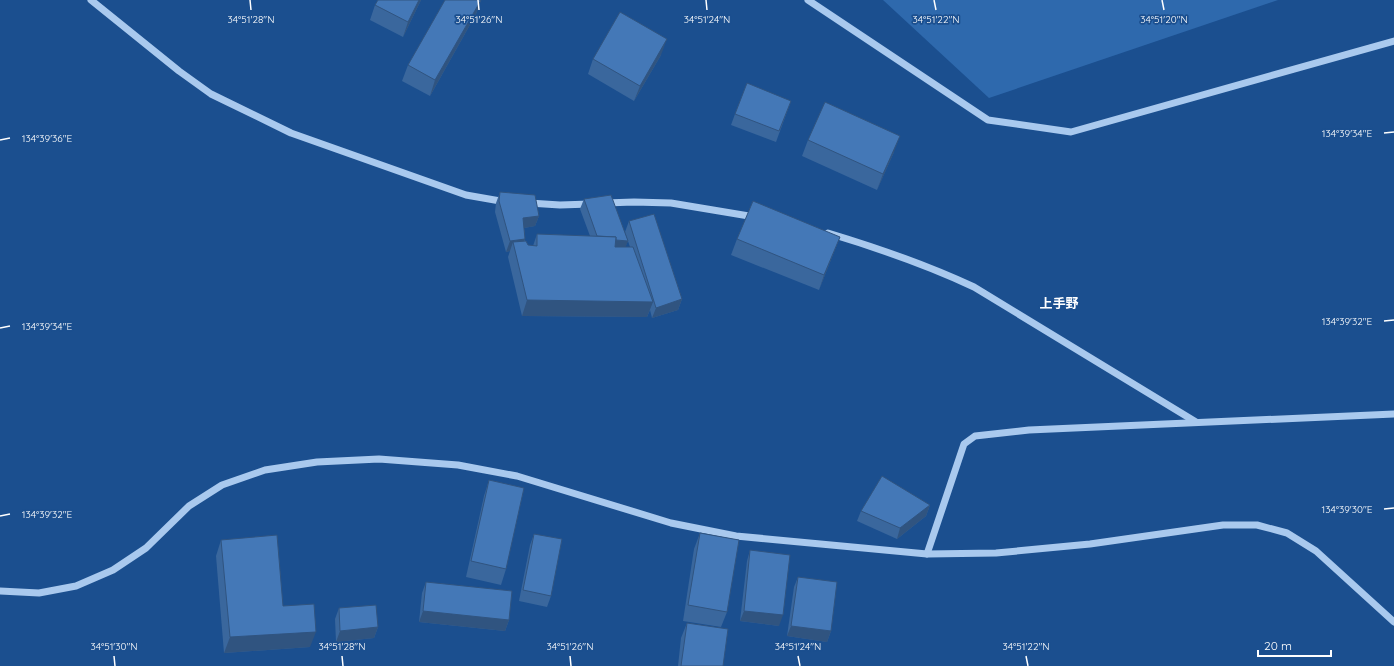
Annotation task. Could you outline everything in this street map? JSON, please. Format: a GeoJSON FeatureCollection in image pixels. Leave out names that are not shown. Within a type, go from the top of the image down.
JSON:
{"type":"FeatureCollection","features":[{"type":"Feature","properties":{"kind":"street"},"geometry":{"type":"LineString","coordinates":[[92,0],[179,71],[211,94],[291,133],[466,195],[502,202],[560,205],[634,202],[671,203],[765,219]]}},
{"type":"Feature","properties":{"kind":"street"},"geometry":{"type":"LineString","coordinates":[[808,0],[988,120],[1071,132],[1394,41]]}},
{"type":"Feature","properties":{"kind":"street"},"geometry":{"type":"LineString","coordinates":[[823,232],[874,247],[946,274],[974,287],[1196,422]]}},
{"type":"Feature","properties":{"kind":"street"},"geometry":{"type":"LineString","coordinates":[[927,554],[964,444],[975,436],[1029,430],[1394,414]]}},
{"type":"Feature","properties":{"kind":"street"},"geometry":{"type":"LineString","coordinates":[[0,591],[38,593],[76,586],[113,570],[146,548],[189,506],[222,485],[265,470],[317,462],[379,459],[458,465],[517,476],[671,523],[736,536],[927,554],[996,553],[1090,544],[1223,525],[1257,525],[1287,533],[1316,551],[1394,622]]}},
{"type":"Feature","properties":{"kind":"shaded area"},"geometry":{"type":"Polygon","coordinates":[[[883,0],[1278,0],[989,98],[883,0]]]}},
{"type":"Feature","properties":{"kind":"building"},"geometry":{"type":"Polygon","coordinates":[[[378,0],[419,0],[408,22],[375,5],[378,0]]]}},
{"type":"Feature","properties":{"kind":"building"},"geometry":{"type":"Polygon","coordinates":[[[445,0],[481,0],[435,80],[408,65],[445,0]]]}},
{"type":"Feature","properties":{"kind":"building"},"geometry":{"type":"Polygon","coordinates":[[[620,12],[667,39],[640,86],[593,59],[620,12]]]}},
{"type":"Feature","properties":{"kind":"building"},"geometry":{"type":"Polygon","coordinates":[[[747,83],[791,101],[779,131],[735,114],[747,83]]]}},
{"type":"Feature","properties":{"kind":"building"},"geometry":{"type":"Polygon","coordinates":[[[825,102],[900,136],[883,174],[808,140],[825,102]]]}},
{"type":"Feature","properties":{"kind":"building"},"geometry":{"type":"Polygon","coordinates":[[[500,192],[535,195],[539,216],[523,218],[525,239],[510,241],[499,201],[500,192]]]}},
{"type":"Feature","properties":{"kind":"building"},"geometry":{"type":"Polygon","coordinates":[[[611,195],[628,241],[616,240],[616,237],[597,236],[584,199],[611,195]]]}},
{"type":"Feature","properties":{"kind":"building"},"geometry":{"type":"Polygon","coordinates":[[[753,201],[840,237],[824,275],[737,239],[753,201]]]}},
{"type":"Feature","properties":{"kind":"building"},"geometry":{"type":"Polygon","coordinates":[[[654,214],[682,299],[656,308],[629,221],[654,214]]]}},
{"type":"Feature","properties":{"kind":"building"},"geometry":{"type":"Polygon","coordinates":[[[537,234],[616,237],[615,247],[633,247],[653,302],[527,300],[513,242],[526,241],[528,245],[537,246],[537,234]]]}},
{"type":"Feature","properties":{"kind":"building"},"geometry":{"type":"Polygon","coordinates":[[[882,476],[930,505],[900,528],[861,511],[882,476]]]}},
{"type":"Feature","properties":{"kind":"building"},"geometry":{"type":"Polygon","coordinates":[[[489,480],[524,488],[506,569],[471,561],[489,480]]]}},
{"type":"Feature","properties":{"kind":"building"},"geometry":{"type":"Polygon","coordinates":[[[700,533],[739,540],[727,612],[688,605],[700,533]]]}},
{"type":"Feature","properties":{"kind":"building"},"geometry":{"type":"Polygon","coordinates":[[[534,534],[562,539],[551,596],[523,590],[534,534]]]}},
{"type":"Feature","properties":{"kind":"building"},"geometry":{"type":"Polygon","coordinates":[[[277,535],[283,606],[314,604],[316,632],[230,637],[221,540],[277,535]]]}},
{"type":"Feature","properties":{"kind":"building"},"geometry":{"type":"Polygon","coordinates":[[[750,550],[790,555],[783,615],[744,611],[750,550]]]}},
{"type":"Feature","properties":{"kind":"building"},"geometry":{"type":"Polygon","coordinates":[[[798,577],[837,582],[831,631],[791,626],[798,577]]]}},
{"type":"Feature","properties":{"kind":"building"},"geometry":{"type":"Polygon","coordinates":[[[426,582],[512,591],[509,620],[423,611],[426,582]]]}},
{"type":"Feature","properties":{"kind":"building"},"geometry":{"type":"Polygon","coordinates":[[[376,605],[378,627],[340,631],[339,608],[376,605]]]}},
{"type":"Feature","properties":{"kind":"building"},"geometry":{"type":"Polygon","coordinates":[[[687,623],[728,629],[723,666],[681,666],[687,623]]]}},
{"type":"Feature","properties":{"kind":"district","name":"上手野"},"geometry":{"type":"Point","coordinates":[1059,303]}}]}
